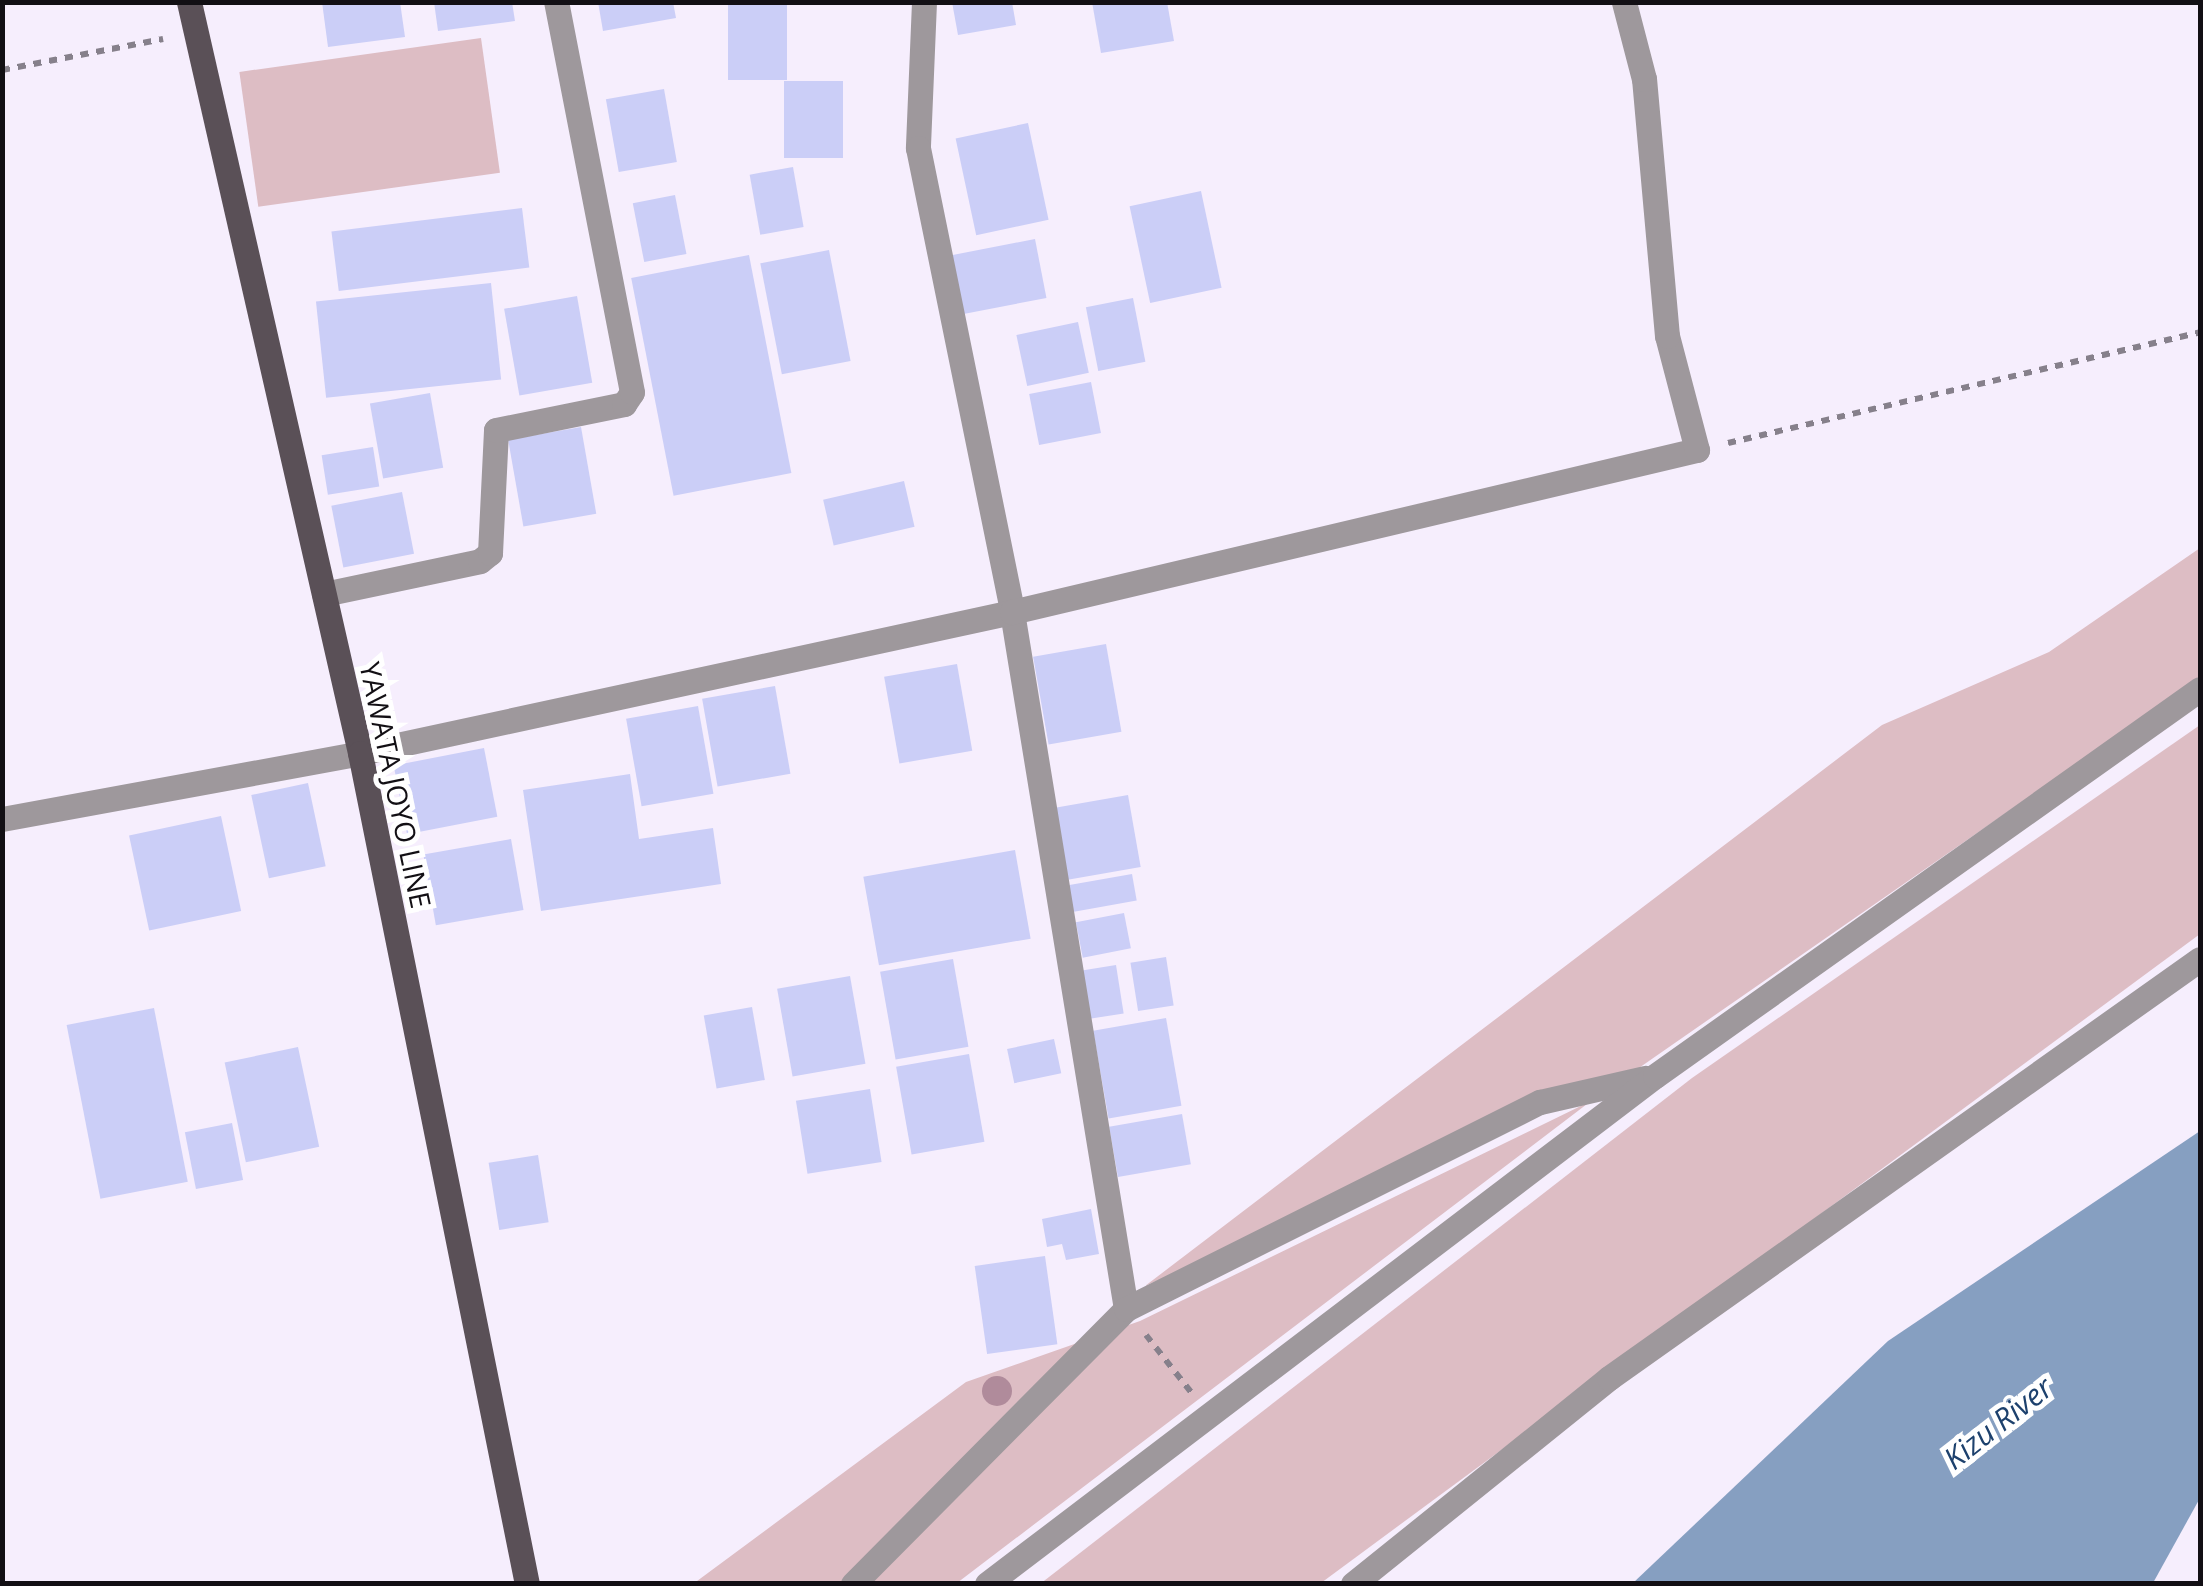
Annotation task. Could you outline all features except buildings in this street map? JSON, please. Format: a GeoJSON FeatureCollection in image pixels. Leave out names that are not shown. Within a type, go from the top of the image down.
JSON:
{"type":"FeatureCollection","features":[{"type":"Feature","properties":{"kind":"main road","name":"YAWATA JOYO LINE"},"geometry":{"type":"LineString","coordinates":[[189,2],[360,753],[527,1584]]}},
{"type":"Feature","properties":{"kind":"street"},"geometry":{"type":"LineString","coordinates":[[324,594],[480,561],[490,554],[496,430],[624,404],[632,392],[556,2]]}},
{"type":"Feature","properties":{"kind":"street"},"geometry":{"type":"LineString","coordinates":[[924,2],[918,148],[1012,612],[1126,1309]]}},
{"type":"Feature","properties":{"kind":"street"},"geometry":{"type":"LineString","coordinates":[[2,819],[360,753],[1012,612],[1697,450],[1666,336],[1644,79],[1624,2]]}},
{"type":"Feature","properties":{"kind":"street"},"geometry":{"type":"LineString","coordinates":[[987,1584],[1655,1076],[2200,689]]}},
{"type":"Feature","properties":{"kind":"street"},"geometry":{"type":"LineString","coordinates":[[1353,1584],[1609,1378],[2200,959]]}},
{"type":"Feature","properties":{"kind":"street"},"geometry":{"type":"LineString","coordinates":[[853,1584],[1126,1309],[1540,1102],[1655,1076]]}},
{"type":"Feature","properties":{"kind":"path"},"geometry":{"type":"LineString","coordinates":[[2,70],[196,33]]}},
{"type":"Feature","properties":{"kind":"path"},"geometry":{"type":"LineString","coordinates":[[1697,450],[2200,332]]}},
{"type":"Feature","properties":{"kind":"path"},"geometry":{"type":"LineString","coordinates":[[1126,1309],[1210,1417]]}},
{"type":"Feature","properties":{"kind":"shaded area"},"geometry":{"type":"Polygon","coordinates":[[[481,38],[500,173],[258,207],[239,72],[481,38]]]}},
{"type":"Feature","properties":{"kind":"shaded area"},"geometry":{"type":"Polygon","coordinates":[[[2200,548],[2200,678],[1636,1070],[1145,1286],[1882,725],[2049,652],[2200,548]]]}},
{"type":"Feature","properties":{"kind":"shaded area"},"geometry":{"type":"Polygon","coordinates":[[[2200,725],[2200,934],[1321,1583],[1040,1584],[1692,1078],[2200,725]]]}},
{"type":"Feature","properties":{"kind":"shaded area"},"geometry":{"type":"Polygon","coordinates":[[[1591,1101],[957,1583],[693,1584],[966,1382],[1140,1321],[1591,1101]]]}},
{"type":"Feature","properties":{"kind":"water","name":"Kizu River"},"geometry":{"type":"Polygon","coordinates":[[[2200,1131],[2200,1498],[2153,1583],[1633,1583],[1888,1341],[2200,1131]]]}}]}
